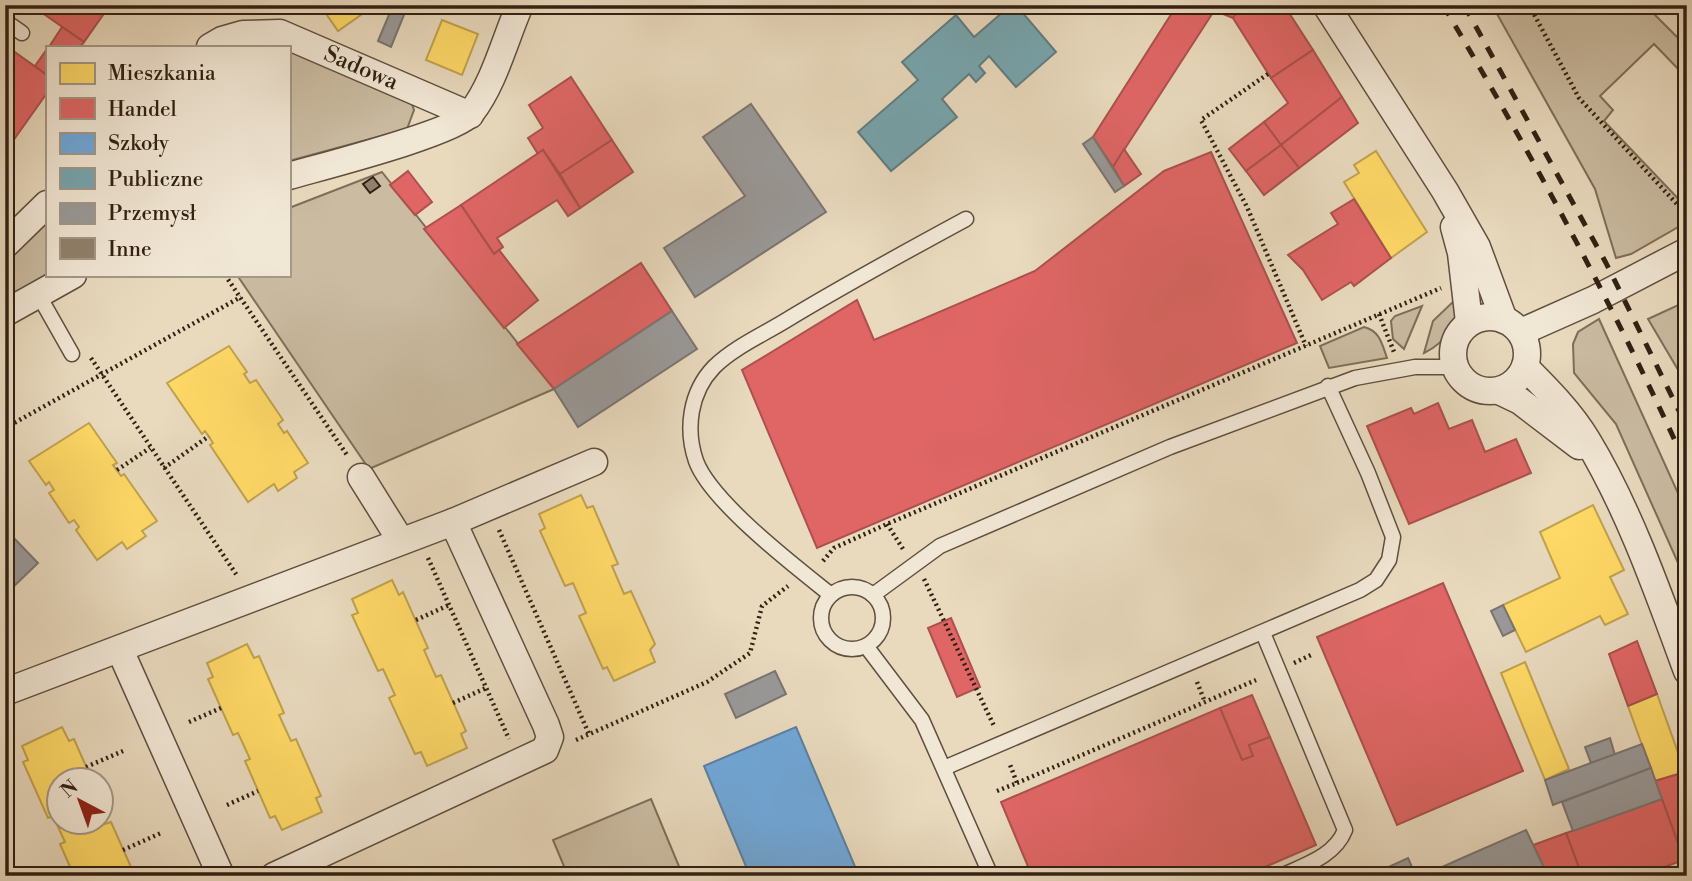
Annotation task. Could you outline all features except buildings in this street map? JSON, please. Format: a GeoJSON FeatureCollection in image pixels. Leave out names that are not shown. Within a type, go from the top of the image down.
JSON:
{"type":"FeatureCollection","features":[{"type":"Feature","properties":{"kind":"street"},"geometry":{"type":"LineString","coordinates":[[290,176],[425,136],[470,115],[520,5]]}},
{"type":"Feature","properties":{"kind":"street"},"geometry":{"type":"LineString","coordinates":[[1326,5],[1445,191],[1477,247],[1512,326],[1527,345],[1525,366],[1515,383],[1499,391],[1480,391],[1464,382],[1454,366],[1454,342],[1469,322],[1481,317],[1512,326],[1593,300],[1687,251]]}},
{"type":"Feature","properties":{"kind":"street","name":"Sadowa"},"geometry":{"type":"LineString","coordinates":[[213,46],[222,40],[243,34],[280,33],[470,115]]}},
{"type":"Feature","properties":{"kind":"street"},"geometry":{"type":"LineString","coordinates":[[1445,191],[1461,253],[1469,322]]}},
{"type":"Feature","properties":{"kind":"street"},"geometry":{"type":"LineString","coordinates":[[5,245],[46,205]]}},
{"type":"Feature","properties":{"kind":"street"},"geometry":{"type":"LineString","coordinates":[[5,313],[71,276]]}},
{"type":"Feature","properties":{"kind":"street"},"geometry":{"type":"LineString","coordinates":[[1525,366],[1564,409],[1612,483],[1687,671]]}},
{"type":"Feature","properties":{"kind":"street"},"geometry":{"type":"LineString","coordinates":[[1499,391],[1527,405],[1600,463]]}},
{"type":"Feature","properties":{"kind":"street"},"geometry":{"type":"LineString","coordinates":[[5,692],[252,598],[413,546],[453,522],[594,462]]}},
{"type":"Feature","properties":{"kind":"street"},"geometry":{"type":"LineString","coordinates":[[361,477],[413,546]]}},
{"type":"Feature","properties":{"kind":"street"},"geometry":{"type":"LineString","coordinates":[[274,876],[545,750],[550,737],[453,522]]}},
{"type":"Feature","properties":{"kind":"street"},"geometry":{"type":"LineString","coordinates":[[120,650],[222,876]]}},
{"type":"Feature","properties":{"kind":"lane"},"geometry":{"type":"LineString","coordinates":[[5,21],[22,33]]}},
{"type":"Feature","properties":{"kind":"lane"},"geometry":{"type":"LineString","coordinates":[[831,595],[724,501],[697,463],[690,433],[692,401],[713,368],[739,349],[840,288],[966,219]]}},
{"type":"Feature","properties":{"kind":"lane"},"geometry":{"type":"LineString","coordinates":[[38,294],[72,354]]}},
{"type":"Feature","properties":{"kind":"lane"},"geometry":{"type":"LineString","coordinates":[[873,595],[953,540],[1170,447],[1328,386],[1415,367],[1454,366]]}},
{"type":"Feature","properties":{"kind":"lane"},"geometry":{"type":"LineString","coordinates":[[944,768],[1263,633],[1360,590],[1376,580],[1389,560],[1393,537],[1368,473],[1328,386]]}},
{"type":"Feature","properties":{"kind":"lane"},"geometry":{"type":"LineString","coordinates":[[844,588],[859,588],[873,595],[881,607],[883,622],[878,636],[866,646],[852,649],[838,646],[827,636],[821,622],[823,607],[831,595],[844,588]]}},
{"type":"Feature","properties":{"kind":"lane"},"geometry":{"type":"LineString","coordinates":[[1263,633],[1345,830],[1339,844],[1311,863],[1281,876]]}},
{"type":"Feature","properties":{"kind":"lane"},"geometry":{"type":"LineString","coordinates":[[866,646],[922,720],[991,876]]}},
{"type":"Feature","properties":{"kind":"path"},"geometry":{"type":"LineString","coordinates":[[1529,5],[1579,98],[1687,215]]}},
{"type":"Feature","properties":{"kind":"path"},"geometry":{"type":"LineString","coordinates":[[1268,74],[1202,120],[1247,206],[1306,346]]}},
{"type":"Feature","properties":{"kind":"path"},"geometry":{"type":"LineString","coordinates":[[226,276],[361,477]]}},
{"type":"Feature","properties":{"kind":"path"},"geometry":{"type":"LineString","coordinates":[[823,561],[834,548],[887,524],[1444,286]]}},
{"type":"Feature","properties":{"kind":"path"},"geometry":{"type":"LineString","coordinates":[[5,428],[241,297]]}},
{"type":"Feature","properties":{"kind":"path"},"geometry":{"type":"LineString","coordinates":[[1379,314],[1394,353],[1403,355]]}},
{"type":"Feature","properties":{"kind":"path"},"geometry":{"type":"LineString","coordinates":[[88,352],[100,376],[252,598]]}},
{"type":"Feature","properties":{"kind":"path"},"geometry":{"type":"LineString","coordinates":[[164,468],[209,436]]}},
{"type":"Feature","properties":{"kind":"path"},"geometry":{"type":"LineString","coordinates":[[117,470],[150,448]]}},
{"type":"Feature","properties":{"kind":"path"},"geometry":{"type":"LineString","coordinates":[[489,507],[589,734]]}},
{"type":"Feature","properties":{"kind":"path"},"geometry":{"type":"LineString","coordinates":[[887,524],[905,552]]}},
{"type":"Feature","properties":{"kind":"path"},"geometry":{"type":"LineString","coordinates":[[413,546],[449,605],[512,745]]}},
{"type":"Feature","properties":{"kind":"path"},"geometry":{"type":"LineString","coordinates":[[924,579],[997,734]]}},
{"type":"Feature","properties":{"kind":"path"},"geometry":{"type":"LineString","coordinates":[[550,737],[567,743],[707,682],[750,653],[762,606],[788,586]]}},
{"type":"Feature","properties":{"kind":"path"},"geometry":{"type":"LineString","coordinates":[[416,620],[449,605]]}},
{"type":"Feature","properties":{"kind":"path"},"geometry":{"type":"LineString","coordinates":[[1294,663],[1311,655]]}},
{"type":"Feature","properties":{"kind":"path"},"geometry":{"type":"LineString","coordinates":[[1194,674],[1205,702]]}},
{"type":"Feature","properties":{"kind":"path"},"geometry":{"type":"LineString","coordinates":[[997,791],[1256,680]]}},
{"type":"Feature","properties":{"kind":"path"},"geometry":{"type":"LineString","coordinates":[[453,703],[486,688]]}},
{"type":"Feature","properties":{"kind":"path"},"geometry":{"type":"LineString","coordinates":[[189,722],[221,708]]}},
{"type":"Feature","properties":{"kind":"path"},"geometry":{"type":"LineString","coordinates":[[88,766],[123,751]]}},
{"type":"Feature","properties":{"kind":"path"},"geometry":{"type":"LineString","coordinates":[[1006,754],[1017,783]]}},
{"type":"Feature","properties":{"kind":"path"},"geometry":{"type":"LineString","coordinates":[[227,805],[258,791]]}},
{"type":"Feature","properties":{"kind":"path"},"geometry":{"type":"LineString","coordinates":[[123,850],[161,833]]}},
{"type":"Feature","properties":{"kind":"shaded area"},"geometry":{"type":"Polygon","coordinates":[[[1492,5],[1645,5],[1687,47],[1687,72],[1684,75],[1654,44],[1600,96],[1613,110],[1604,121],[1687,208],[1687,222],[1631,254],[1616,258],[1595,189],[1492,5]]]}},
{"type":"Feature","properties":{"kind":"shaded area"},"geometry":{"type":"Polygon","coordinates":[[[290,49],[410,98],[414,110],[407,129],[290,161],[290,49]]]}},
{"type":"Feature","properties":{"kind":"shaded area"},"geometry":{"type":"Polygon","coordinates":[[[382,172],[554,389],[369,469],[238,276],[290,276],[290,208],[382,172]]]}},
{"type":"Feature","properties":{"kind":"shaded area"},"geometry":{"type":"Polygon","coordinates":[[[46,220],[46,276],[5,298],[5,259],[46,220]]]}},
{"type":"Feature","properties":{"kind":"shaded area"},"geometry":{"type":"Polygon","coordinates":[[[1458,297],[1456,315],[1450,330],[1439,343],[1424,353],[1433,321],[1458,297]]]}},
{"type":"Feature","properties":{"kind":"shaded area"},"geometry":{"type":"Polygon","coordinates":[[[1687,301],[1687,385],[1648,319],[1687,301]]]}},
{"type":"Feature","properties":{"kind":"shaded area"},"geometry":{"type":"Polygon","coordinates":[[[1422,306],[1404,349],[1393,339],[1391,321],[1395,316],[1422,306]]]}},
{"type":"Feature","properties":{"kind":"shaded area"},"geometry":{"type":"Polygon","coordinates":[[[1599,319],[1687,513],[1687,583],[1616,424],[1574,373],[1573,344],[1578,332],[1599,319]]]}},
{"type":"Feature","properties":{"kind":"shaded area"},"geometry":{"type":"Polygon","coordinates":[[[1364,327],[1377,335],[1387,358],[1329,368],[1320,346],[1364,327]]]}},
{"type":"Feature","properties":{"kind":"shaded area"},"geometry":{"type":"Polygon","coordinates":[[[651,799],[683,876],[568,876],[553,840],[651,799]]]}},
{"type":"Feature","properties":{"kind":"railway"},"geometry":{"type":"LineString","coordinates":[[1443,5],[1509,118],[1571,233],[1631,349],[1687,467]]}},
{"type":"Feature","properties":{"kind":"railway"},"geometry":{"type":"LineString","coordinates":[[1464,5],[1606,263],[1687,427]]}}]}
